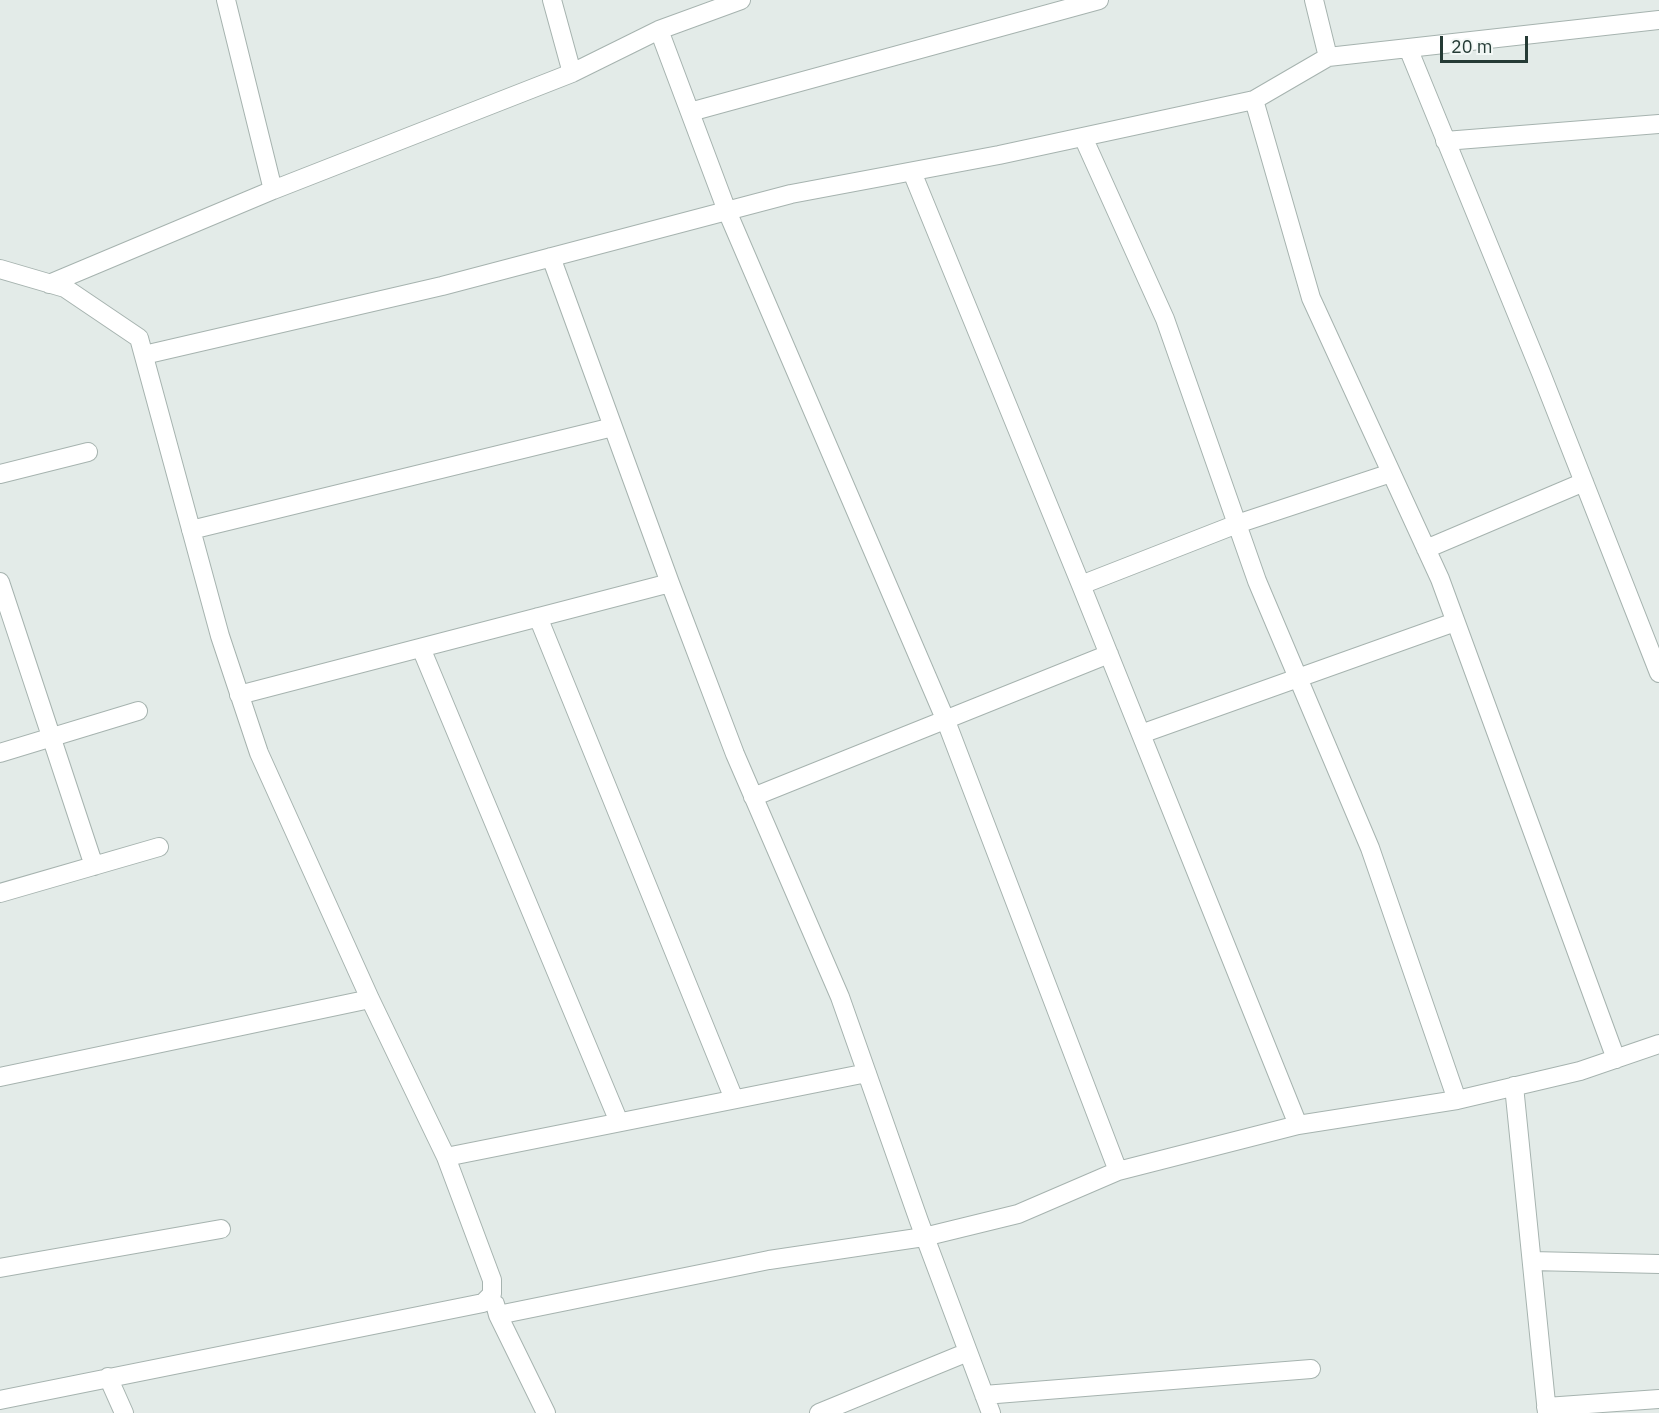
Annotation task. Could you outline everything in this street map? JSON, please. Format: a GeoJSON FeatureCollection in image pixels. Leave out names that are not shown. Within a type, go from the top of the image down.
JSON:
{"type":"FeatureCollection","features":[{"type":"Feature","properties":{"kind":"street"},"geometry":{"type":"LineString","coordinates":[[226,0],[273,190]]}},
{"type":"Feature","properties":{"kind":"street"},"geometry":{"type":"LineString","coordinates":[[552,0],[572,73]]}},
{"type":"Feature","properties":{"kind":"street"},"geometry":{"type":"LineString","coordinates":[[49,284],[273,190],[572,73],[659,30],[741,0]]}},
{"type":"Feature","properties":{"kind":"street"},"geometry":{"type":"LineString","coordinates":[[690,112],[1099,0]]}},
{"type":"Feature","properties":{"kind":"street"},"geometry":{"type":"LineString","coordinates":[[1314,0],[1328,57]]}},
{"type":"Feature","properties":{"kind":"street"},"geometry":{"type":"LineString","coordinates":[[144,355],[442,286],[791,194],[912,172],[1254,100],[1328,57],[1659,20]]}},
{"type":"Feature","properties":{"kind":"street"},"geometry":{"type":"LineString","coordinates":[[659,30],[727,211],[946,721],[1118,1171]]}},
{"type":"Feature","properties":{"kind":"street"},"geometry":{"type":"LineString","coordinates":[[1408,48],[1659,673]]}},
{"type":"Feature","properties":{"kind":"street"},"geometry":{"type":"LineString","coordinates":[[1254,100],[1311,298],[1440,579],[1616,1059]]}},
{"type":"Feature","properties":{"kind":"street"},"geometry":{"type":"LineString","coordinates":[[1445,141],[1659,124]]}},
{"type":"Feature","properties":{"kind":"street"},"geometry":{"type":"LineString","coordinates":[[1083,137],[1165,319],[1257,581],[1370,848],[1457,1100]]}},
{"type":"Feature","properties":{"kind":"street"},"geometry":{"type":"LineString","coordinates":[[912,172],[1298,1125]]}},
{"type":"Feature","properties":{"kind":"street"},"geometry":{"type":"LineString","coordinates":[[551,257],[735,754],[840,997],[924,1237],[991,1413]]}},
{"type":"Feature","properties":{"kind":"street"},"geometry":{"type":"LineString","coordinates":[[0,270],[64,288],[139,338],[220,636],[259,753],[370,999],[446,1157],[492,1280],[492,1294],[498,1315],[546,1413]]}},
{"type":"Feature","properties":{"kind":"street"},"geometry":{"type":"LineString","coordinates":[[191,530],[613,427]]}},
{"type":"Feature","properties":{"kind":"street"},"geometry":{"type":"LineString","coordinates":[[0,474],[88,452]]}},
{"type":"Feature","properties":{"kind":"street"},"geometry":{"type":"LineString","coordinates":[[1081,585],[1237,524],[1391,473]]}},
{"type":"Feature","properties":{"kind":"street"},"geometry":{"type":"LineString","coordinates":[[1426,549],[1584,482]]}},
{"type":"Feature","properties":{"kind":"street"},"geometry":{"type":"LineString","coordinates":[[0,582],[94,866]]}},
{"type":"Feature","properties":{"kind":"street"},"geometry":{"type":"LineString","coordinates":[[239,695],[670,583]]}},
{"type":"Feature","properties":{"kind":"street"},"geometry":{"type":"LineString","coordinates":[[538,617],[734,1099]]}},
{"type":"Feature","properties":{"kind":"street"},"geometry":{"type":"LineString","coordinates":[[1141,734],[1455,622]]}},
{"type":"Feature","properties":{"kind":"street"},"geometry":{"type":"LineString","coordinates":[[421,648],[618,1122]]}},
{"type":"Feature","properties":{"kind":"street"},"geometry":{"type":"LineString","coordinates":[[753,797],[1109,654]]}},
{"type":"Feature","properties":{"kind":"street"},"geometry":{"type":"LineString","coordinates":[[0,753],[138,711]]}},
{"type":"Feature","properties":{"kind":"street"},"geometry":{"type":"LineString","coordinates":[[0,892],[159,847]]}},
{"type":"Feature","properties":{"kind":"street"},"geometry":{"type":"LineString","coordinates":[[0,1077],[370,999]]}},
{"type":"Feature","properties":{"kind":"street"},"geometry":{"type":"LineString","coordinates":[[498,1315],[770,1260],[924,1237],[1018,1214],[1118,1171],[1298,1125],[1457,1100],[1580,1071],[1659,1044]]}},
{"type":"Feature","properties":{"kind":"street"},"geometry":{"type":"LineString","coordinates":[[446,1157],[867,1073]]}},
{"type":"Feature","properties":{"kind":"street"},"geometry":{"type":"LineString","coordinates":[[1514,1086],[1546,1410],[1659,1399]]}},
{"type":"Feature","properties":{"kind":"street"},"geometry":{"type":"LineString","coordinates":[[0,1268],[221,1229]]}},
{"type":"Feature","properties":{"kind":"street"},"geometry":{"type":"LineString","coordinates":[[1532,1261],[1659,1264]]}},
{"type":"Feature","properties":{"kind":"street"},"geometry":{"type":"LineString","coordinates":[[0,1400],[483,1303],[492,1294]]}},
{"type":"Feature","properties":{"kind":"street"},"geometry":{"type":"LineString","coordinates":[[819,1413],[968,1352]]}},
{"type":"Feature","properties":{"kind":"street"},"geometry":{"type":"LineString","coordinates":[[984,1395],[1311,1369]]}},
{"type":"Feature","properties":{"kind":"street"},"geometry":{"type":"LineString","coordinates":[[108,1377],[124,1413]]}}]}
